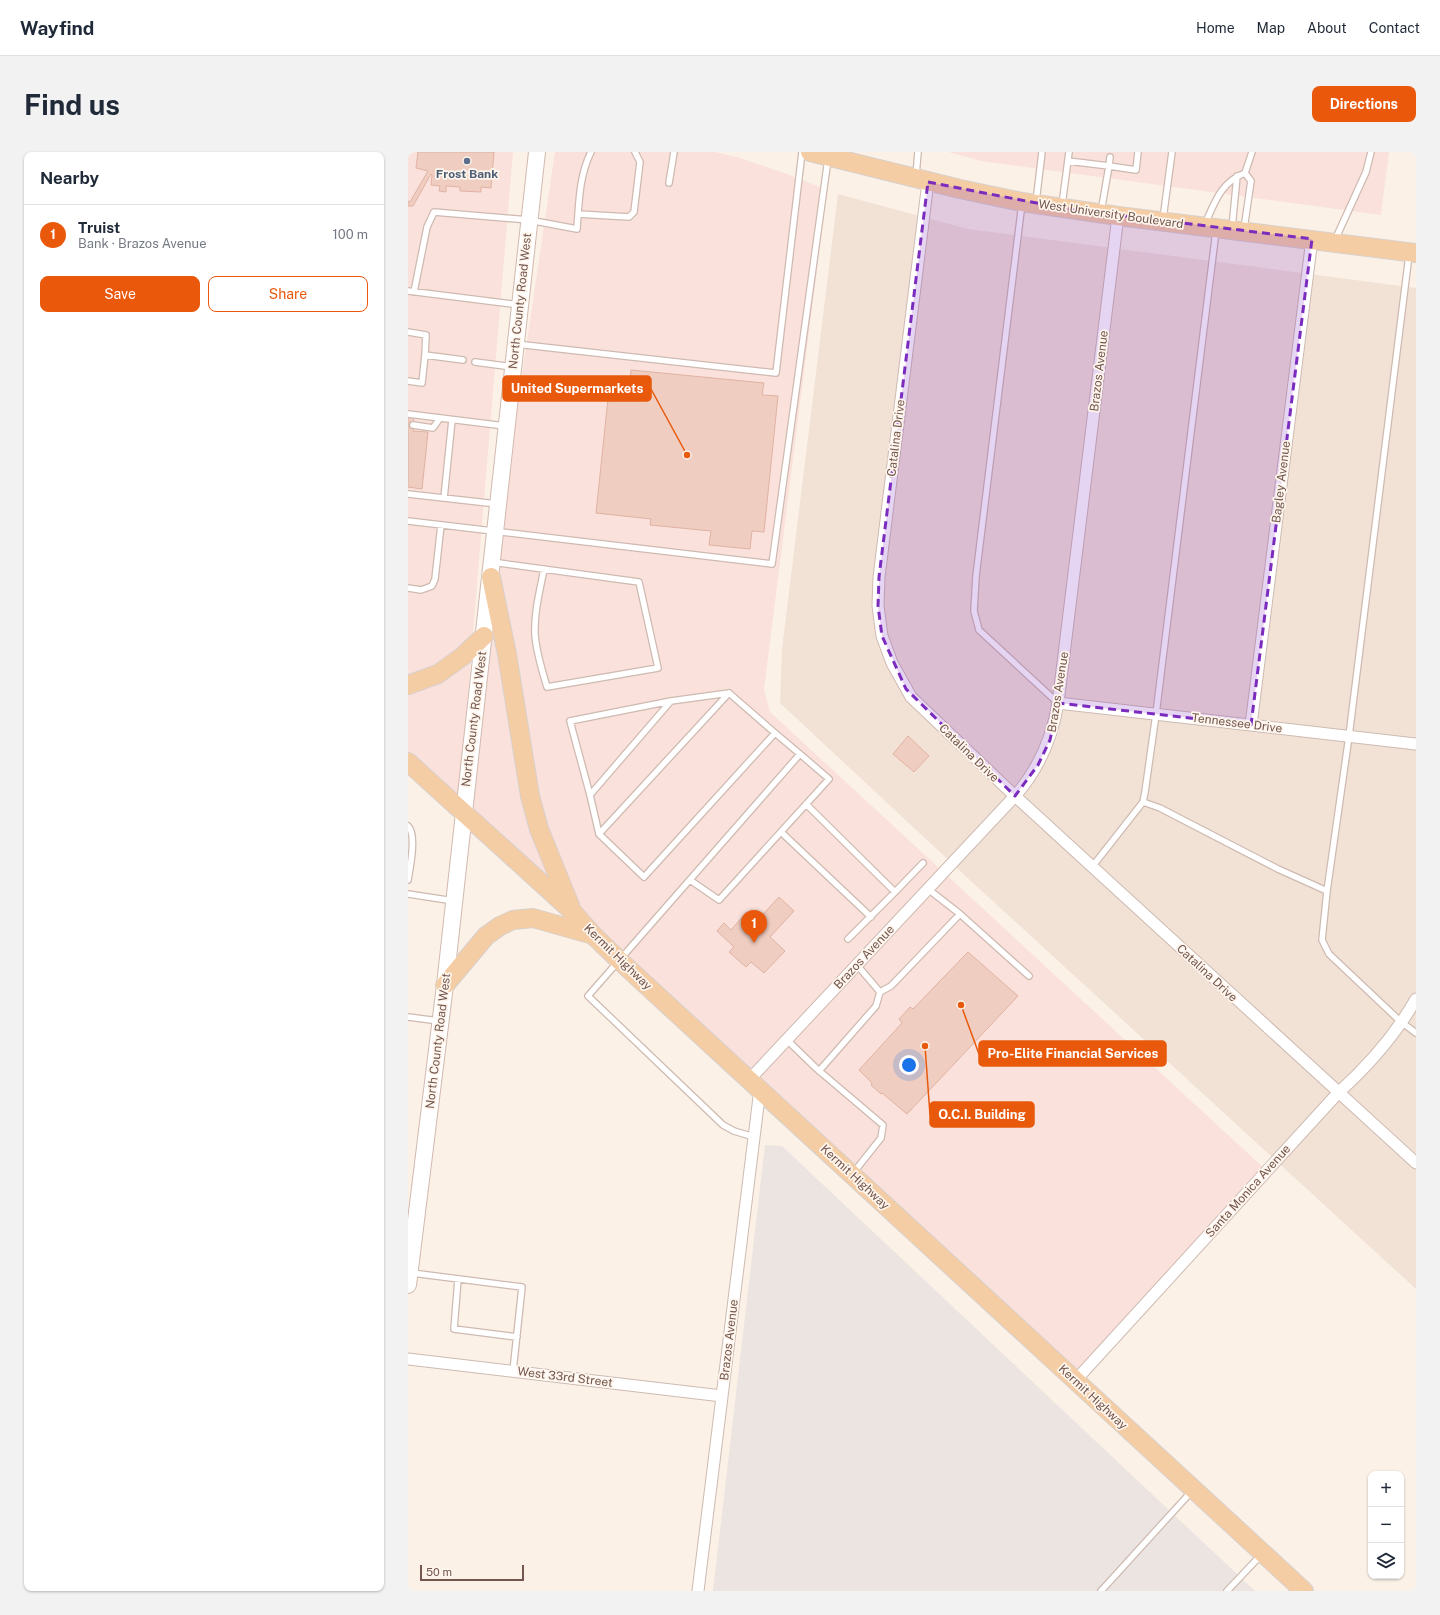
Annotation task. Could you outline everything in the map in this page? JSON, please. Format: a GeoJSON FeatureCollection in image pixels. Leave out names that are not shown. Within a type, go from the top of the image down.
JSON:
{"type":"FeatureCollection","features":[{"type":"Feature","properties":{"kind":"main road","name":"North County Road West"},"geometry":{"type":"LineString","coordinates":[[409,1279],[410,1248],[416,1191],[440,1021],[454,901],[537,152]]}},
{"type":"Feature","properties":{"kind":"main road","name":"West University Boulevard"},"geometry":{"type":"LineString","coordinates":[[810,152],[922,180],[1029,203],[1162,222],[1334,242],[1413,253]]}},
{"type":"Feature","properties":{"kind":"main road"},"geometry":{"type":"LineString","coordinates":[[491,570],[509,667],[530,796],[539,829],[572,911]]}},
{"type":"Feature","properties":{"kind":"main road"},"geometry":{"type":"LineString","coordinates":[[408,685],[438,674],[463,656],[484,636]]}},
{"type":"Feature","properties":{"kind":"main road","name":"Kermit Highway"},"geometry":{"type":"LineString","coordinates":[[408,762],[572,911],[593,935],[620,961],[754,1085],[1304,1591]]}},
{"type":"Feature","properties":{"kind":"main road"},"geometry":{"type":"LineString","coordinates":[[444,985],[486,936],[500,926],[513,920],[533,918],[593,935]]}},
{"type":"Feature","properties":{"kind":"street","name":"Catalina Drive"},"geometry":{"type":"LineString","coordinates":[[922,180],[879,577],[878,606],[882,636],[892,664],[911,697],[1015,796],[1338,1093],[1413,1158]]}},
{"type":"Feature","properties":{"kind":"street","name":"Brazos Avenue"},"geometry":{"type":"LineString","coordinates":[[698,1591],[754,1137],[754,1085],[787,1040],[1015,796],[1038,765],[1050,740],[1058,703],[1109,215]]}},
{"type":"Feature","properties":{"kind":"street","name":"Bagley Avenue"},"geometry":{"type":"LineString","coordinates":[[1251,725],[1312,240]]}},
{"type":"Feature","properties":{"kind":"street","name":"Tennessee Drive"},"geometry":{"type":"LineString","coordinates":[[1058,703],[1416,744]]}},
{"type":"Feature","properties":{"kind":"street","name":"Santa Monica Avenue"},"geometry":{"type":"LineString","coordinates":[[1075,1381],[1338,1093],[1362,1071],[1416,999]]}},
{"type":"Feature","properties":{"kind":"street","name":"West 33rd Street"},"geometry":{"type":"LineString","coordinates":[[408,1359],[722,1396]]}},
{"type":"Feature","properties":{"kind":"lane"},"geometry":{"type":"LineString","coordinates":[[414,292],[427,227],[434,212],[529,220],[577,229],[579,194],[585,162],[591,152]]}},
{"type":"Feature","properties":{"kind":"lane"},"geometry":{"type":"LineString","coordinates":[[578,214],[629,217],[634,212],[640,162],[635,152]]}},
{"type":"Feature","properties":{"kind":"lane"},"geometry":{"type":"LineString","coordinates":[[669,184],[674,152]]}},
{"type":"Feature","properties":{"kind":"lane"},"geometry":{"type":"LineString","coordinates":[[516,344],[776,373],[802,152]]}},
{"type":"Feature","properties":{"kind":"lane"},"geometry":{"type":"LineString","coordinates":[[918,152],[922,180]]}},
{"type":"Feature","properties":{"kind":"lane"},"geometry":{"type":"LineString","coordinates":[[1042,152],[1029,203],[978,561],[974,611],[980,630],[1058,703]]}},
{"type":"Feature","properties":{"kind":"lane"},"geometry":{"type":"LineString","coordinates":[[1062,208],[1069,152]]}},
{"type":"Feature","properties":{"kind":"lane"},"geometry":{"type":"LineString","coordinates":[[1068,161],[1136,170],[1138,152]]}},
{"type":"Feature","properties":{"kind":"lane"},"geometry":{"type":"LineString","coordinates":[[1162,222],[1172,152]]}},
{"type":"Feature","properties":{"kind":"lane"},"geometry":{"type":"LineString","coordinates":[[1245,173],[1252,152]]}},
{"type":"Feature","properties":{"kind":"lane"},"geometry":{"type":"LineString","coordinates":[[1334,242],[1366,172],[1371,152]]}},
{"type":"Feature","properties":{"kind":"lane"},"geometry":{"type":"LineString","coordinates":[[408,521],[772,564],[829,157]]}},
{"type":"Feature","properties":{"kind":"lane"},"geometry":{"type":"LineString","coordinates":[[1109,215],[1110,157]]}},
{"type":"Feature","properties":{"kind":"lane"},"geometry":{"type":"LineString","coordinates":[[1224,229],[1221,190],[1237,176],[1245,173]]}},
{"type":"Feature","properties":{"kind":"lane"},"geometry":{"type":"LineString","coordinates":[[1224,229],[1251,181],[1245,173]]}},
{"type":"Feature","properties":{"kind":"lane"},"geometry":{"type":"LineString","coordinates":[[1092,867],[1143,802],[1224,229],[1237,176]]}},
{"type":"Feature","properties":{"kind":"lane"},"geometry":{"type":"LineString","coordinates":[[1413,253],[1327,891],[1322,940],[1329,954],[1400,1021],[1416,1033]]}},
{"type":"Feature","properties":{"kind":"lane"},"geometry":{"type":"LineString","coordinates":[[408,291],[520,305]]}},
{"type":"Feature","properties":{"kind":"lane"},"geometry":{"type":"LineString","coordinates":[[408,332],[426,335],[422,383],[408,381]]}},
{"type":"Feature","properties":{"kind":"lane"},"geometry":{"type":"LineString","coordinates":[[425,355],[463,360]]}},
{"type":"Feature","properties":{"kind":"lane"},"geometry":{"type":"LineString","coordinates":[[475,362],[513,368]]}},
{"type":"Feature","properties":{"kind":"lane"},"geometry":{"type":"LineString","coordinates":[[408,414],[507,426]]}},
{"type":"Feature","properties":{"kind":"lane"},"geometry":{"type":"LineString","coordinates":[[413,425],[433,428],[440,418]]}},
{"type":"Feature","properties":{"kind":"lane"},"geometry":{"type":"LineString","coordinates":[[444,498],[452,420]]}},
{"type":"Feature","properties":{"kind":"lane"},"geometry":{"type":"LineString","coordinates":[[408,494],[498,505]]}},
{"type":"Feature","properties":{"kind":"lane"},"geometry":{"type":"LineString","coordinates":[[408,588],[421,590],[432,586],[435,580],[441,525]]}},
{"type":"Feature","properties":{"kind":"lane"},"geometry":{"type":"LineString","coordinates":[[491,570],[544,569],[640,582],[658,668],[547,686],[535,636],[536,614],[544,569]]}},
{"type":"Feature","properties":{"kind":"lane"},"geometry":{"type":"LineString","coordinates":[[600,834],[729,693]]}},
{"type":"Feature","properties":{"kind":"lane"},"geometry":{"type":"LineString","coordinates":[[690,880],[719,900],[829,779],[729,693],[671,701],[570,721],[600,834],[644,876],[775,733]]}},
{"type":"Feature","properties":{"kind":"lane"},"geometry":{"type":"LineString","coordinates":[[590,795],[671,701]]}},
{"type":"Feature","properties":{"kind":"lane"},"geometry":{"type":"LineString","coordinates":[[754,1137],[734,1132],[723,1125],[588,996],[800,754]]}},
{"type":"Feature","properties":{"kind":"lane"},"geometry":{"type":"LineString","coordinates":[[1143,802],[1160,808],[1278,869],[1327,891]]}},
{"type":"Feature","properties":{"kind":"lane"},"geometry":{"type":"LineString","coordinates":[[806,804],[895,892]]}},
{"type":"Feature","properties":{"kind":"lane"},"geometry":{"type":"LineString","coordinates":[[408,826],[411,828],[412,838],[412,854],[408,880]]}},
{"type":"Feature","properties":{"kind":"lane"},"geometry":{"type":"LineString","coordinates":[[781,832],[871,917]]}},
{"type":"Feature","properties":{"kind":"lane"},"geometry":{"type":"LineString","coordinates":[[848,939],[923,862]]}},
{"type":"Feature","properties":{"kind":"lane"},"geometry":{"type":"LineString","coordinates":[[928,889],[960,914],[1029,976]]}},
{"type":"Feature","properties":{"kind":"lane"},"geometry":{"type":"LineString","coordinates":[[408,894],[454,901]]}},
{"type":"Feature","properties":{"kind":"lane"},"geometry":{"type":"LineString","coordinates":[[819,1071],[876,1006],[880,992],[892,986],[960,914]]}},
{"type":"Feature","properties":{"kind":"lane"},"geometry":{"type":"LineString","coordinates":[[857,965],[880,992]]}},
{"type":"Feature","properties":{"kind":"lane"},"geometry":{"type":"LineString","coordinates":[[408,1016],[440,1021]]}},
{"type":"Feature","properties":{"kind":"lane"},"geometry":{"type":"LineString","coordinates":[[787,1040],[819,1071],[883,1125],[881,1138],[852,1174]]}},
{"type":"Feature","properties":{"kind":"lane"},"geometry":{"type":"LineString","coordinates":[[409,1279],[458,1279],[522,1287],[513,1371]]}},
{"type":"Feature","properties":{"kind":"lane"},"geometry":{"type":"LineString","coordinates":[[458,1279],[454,1329],[517,1337]]}},
{"type":"Feature","properties":{"kind":"lane"},"geometry":{"type":"LineString","coordinates":[[1101,1591],[1193,1489]]}},
{"type":"Feature","properties":{"kind":"lane"},"geometry":{"type":"LineString","coordinates":[[1227,1591],[1263,1553]]}},
{"type":"Feature","properties":{"kind":"highlighted area"},"geometry":{"type":"Polygon","coordinates":[[[928,182],[1062,208],[1312,239],[1251,725],[1058,703],[1050,740],[1038,765],[1015,796],[906,689],[882,636],[878,606],[879,577],[928,182]]]}},
{"type":"Feature","properties":{"kind":"shaded area"},"geometry":{"type":"Polygon","coordinates":[[[408,152],[513,152],[459,801],[555,152],[715,152],[740,158],[787,174],[827,190],[764,689],[770,712],[1267,1171],[1075,1381],[408,764],[408,152]]]}},
{"type":"Feature","properties":{"kind":"shaded area"},"geometry":{"type":"Polygon","coordinates":[[[949,152],[1389,152],[1381,215],[981,161],[949,152]]]}},
{"type":"Feature","properties":{"kind":"shaded area"},"geometry":{"type":"Polygon","coordinates":[[[838,194],[968,229],[1416,288],[1416,1289],[972,882],[780,703],[782,649],[838,194]]]}},
{"type":"Feature","properties":{"kind":"shaded area"},"geometry":{"type":"Polygon","coordinates":[[[765,1145],[782,1146],[1255,1591],[713,1591],[765,1145]]]}},
{"type":"Feature","properties":{"kind":"building"},"geometry":{"type":"Polygon","coordinates":[[[418,152],[494,152],[491,188],[481,187],[481,192],[460,191],[460,187],[446,186],[446,192],[439,191],[440,186],[431,185],[431,174],[413,206],[408,206],[408,201],[410,202],[428,171],[416,168],[418,152]]]}},
{"type":"Feature","properties":{"kind":"building"},"geometry":{"type":"Polygon","coordinates":[[[631,370],[764,383],[762,395],[778,396],[764,532],[752,531],[750,549],[709,545],[711,531],[650,525],[651,519],[596,513],[610,380],[630,382],[631,370]]]}},
{"type":"Feature","properties":{"kind":"building"},"geometry":{"type":"Polygon","coordinates":[[[408,416],[414,417],[413,431],[428,432],[422,489],[408,487],[408,416]]]}},
{"type":"Feature","properties":{"kind":"building"},"geometry":{"type":"Polygon","coordinates":[[[908,736],[929,756],[914,772],[893,754],[908,736]]]}},
{"type":"Feature","properties":{"kind":"building"},"geometry":{"type":"Polygon","coordinates":[[[779,897],[794,911],[770,937],[785,951],[764,973],[751,962],[746,967],[729,952],[734,947],[717,931],[724,923],[731,930],[746,913],[756,922],[779,897]]]}},
{"type":"Feature","properties":{"kind":"building"},"geometry":{"type":"Polygon","coordinates":[[[968,952],[1018,996],[907,1114],[871,1085],[872,1083],[859,1070],[902,1023],[899,1019],[910,1007],[913,1009],[968,952]]]}},
{"type":"Feature","properties":{"kind":"place","name":"Frost Bank"},"geometry":{"type":"Point","coordinates":[467,161]}},
{"type":"Feature","properties":{"kind":"place","name":"United Supermarkets"},"geometry":{"type":"Point","coordinates":[687,455]}},
{"type":"Feature","properties":{"kind":"place","name":"Truist"},"geometry":{"type":"Point","coordinates":[754,943]}},
{"type":"Feature","properties":{"kind":"place","name":"Pro-Elite Financial Services"},"geometry":{"type":"Point","coordinates":[961,1005]}},
{"type":"Feature","properties":{"kind":"place","name":"O.C.I. Building"},"geometry":{"type":"Point","coordinates":[925,1046]}}]}
